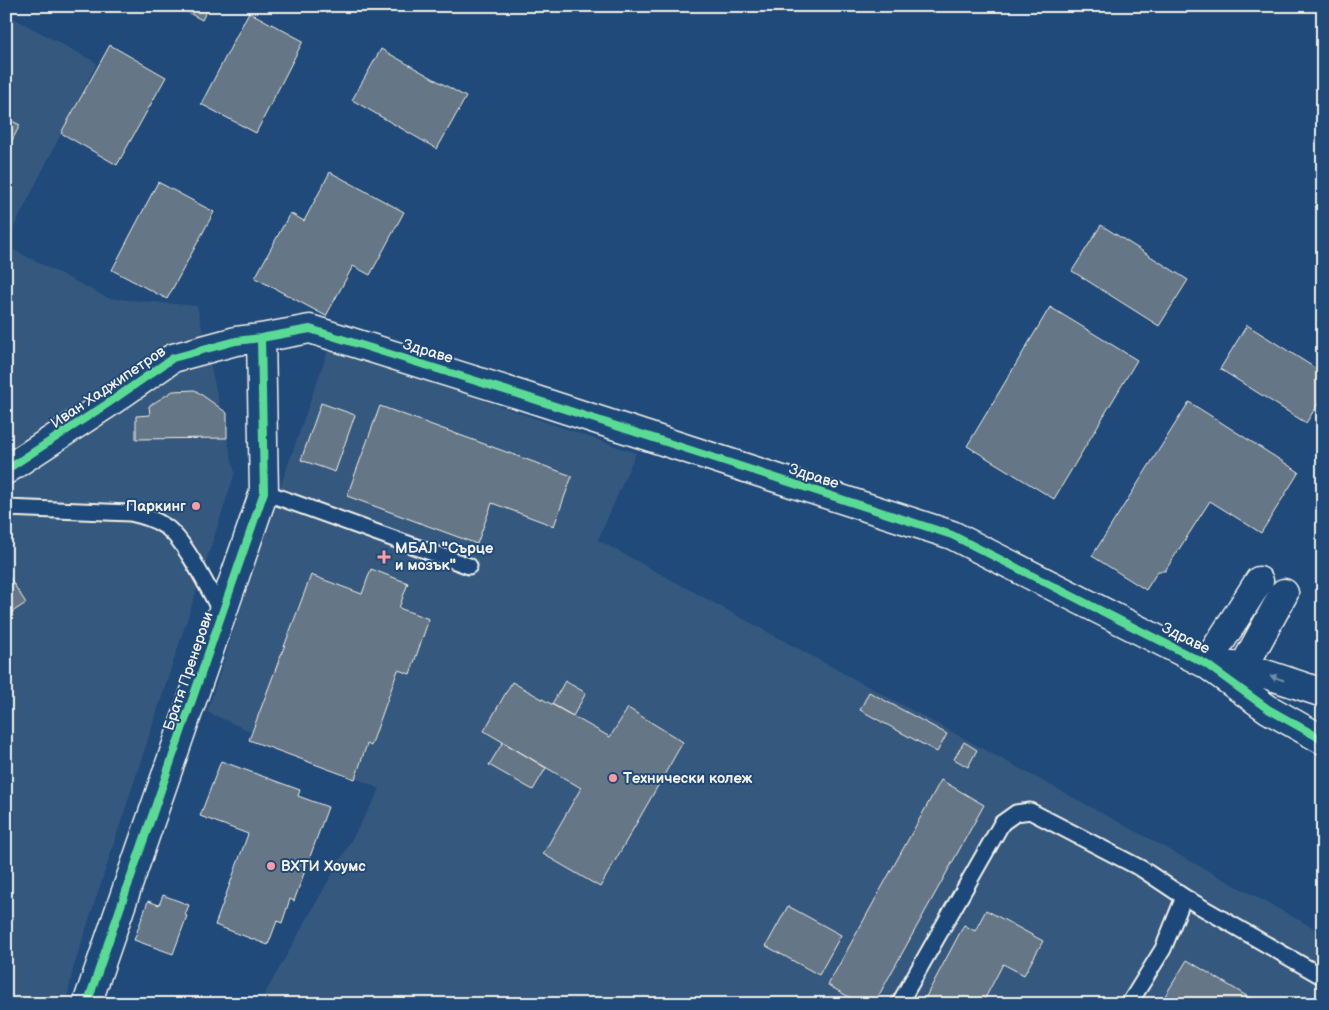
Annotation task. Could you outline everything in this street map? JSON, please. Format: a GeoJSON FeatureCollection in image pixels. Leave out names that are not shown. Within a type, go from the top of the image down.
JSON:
{"type":"FeatureCollection","features":[{"type":"Feature","properties":{"kind":"street","name":"Здраве"},"geometry":{"type":"LineString","coordinates":[[261,338],[310,328],[952,535],[1206,664]]}},
{"type":"Feature","properties":{"kind":"street","name":"Иван Хаджипетров"},"geometry":{"type":"LineString","coordinates":[[6,470],[173,358],[236,341],[261,338]]}},
{"type":"Feature","properties":{"kind":"street","name":"Братя Пренерови"},"geometry":{"type":"LineString","coordinates":[[87,1004],[264,492],[261,338]]}},
{"type":"Feature","properties":{"kind":"street"},"geometry":{"type":"LineString","coordinates":[[1259,581],[1206,664],[1240,676],[1323,693]]}},
{"type":"Feature","properties":{"kind":"street"},"geometry":{"type":"LineString","coordinates":[[1240,676],[1284,593]]}},
{"type":"Feature","properties":{"kind":"street"},"geometry":{"type":"LineString","coordinates":[[1240,676],[1268,708],[1323,740]]}},
{"type":"Feature","properties":{"kind":"lane"},"geometry":{"type":"LineString","coordinates":[[264,492],[469,566]]}},
{"type":"Feature","properties":{"kind":"lane"},"geometry":{"type":"LineString","coordinates":[[6,508],[130,513],[150,518],[167,528],[182,544],[222,614]]}},
{"type":"Feature","properties":{"kind":"lane"},"geometry":{"type":"LineString","coordinates":[[899,1004],[1002,823],[1016,812],[1030,812],[1039,816],[1142,869],[1184,897],[1323,977]]}},
{"type":"Feature","properties":{"kind":"lane"},"geometry":{"type":"LineString","coordinates":[[1129,1004],[1163,949],[1184,897]]}},
{"type":"Feature","properties":{"kind":"shaded area"},"geometry":{"type":"Polygon","coordinates":[[[6,14],[97,63],[6,243],[6,14]]]}},
{"type":"Feature","properties":{"kind":"shaded area"},"geometry":{"type":"Polygon","coordinates":[[[6,246],[108,298],[197,306],[235,473],[73,969],[66,1004],[6,1004],[6,246]]]}},
{"type":"Feature","properties":{"kind":"shaded area"},"geometry":{"type":"Polygon","coordinates":[[[329,347],[636,453],[598,540],[1323,933],[1323,1004],[259,1004],[380,789],[207,712],[283,479],[329,347]]]}},
{"type":"Feature","properties":{"kind":"building"},"geometry":{"type":"Polygon","coordinates":[[[176,6],[209,6],[202,20],[176,6]]]}},
{"type":"Feature","properties":{"kind":"building"},"geometry":{"type":"Polygon","coordinates":[[[249,12],[303,41],[256,133],[201,104],[249,12]]]}},
{"type":"Feature","properties":{"kind":"building"},"geometry":{"type":"Polygon","coordinates":[[[110,45],[166,77],[117,165],[61,133],[110,45]]]}},
{"type":"Feature","properties":{"kind":"building"},"geometry":{"type":"Polygon","coordinates":[[[381,49],[466,97],[437,149],[352,100],[381,49]]]}},
{"type":"Feature","properties":{"kind":"building"},"geometry":{"type":"Polygon","coordinates":[[[6,118],[20,125],[6,152],[6,118]]]}},
{"type":"Feature","properties":{"kind":"building"},"geometry":{"type":"Polygon","coordinates":[[[330,172],[404,212],[370,275],[353,266],[326,316],[255,278],[290,213],[304,221],[330,172]]]}},
{"type":"Feature","properties":{"kind":"building"},"geometry":{"type":"Polygon","coordinates":[[[158,182],[214,212],[167,299],[112,270],[158,182]]]}},
{"type":"Feature","properties":{"kind":"building"},"geometry":{"type":"Polygon","coordinates":[[[1101,225],[1188,280],[1159,326],[1072,271],[1101,225]]]}},
{"type":"Feature","properties":{"kind":"building"},"geometry":{"type":"Polygon","coordinates":[[[1050,307],[1137,360],[1054,499],[967,446],[1050,307]]]}},
{"type":"Feature","properties":{"kind":"building"},"geometry":{"type":"Polygon","coordinates":[[[1247,325],[1323,373],[1323,396],[1306,423],[1220,369],[1247,325]]]}},
{"type":"Feature","properties":{"kind":"building"},"geometry":{"type":"Polygon","coordinates":[[[195,390],[227,413],[227,438],[136,439],[136,416],[150,415],[149,406],[173,391],[195,390]]]}},
{"type":"Feature","properties":{"kind":"building"},"geometry":{"type":"Polygon","coordinates":[[[1189,402],[1299,472],[1261,533],[1210,501],[1165,571],[1158,571],[1146,590],[1092,556],[1189,402]]]}},
{"type":"Feature","properties":{"kind":"building"},"geometry":{"type":"Polygon","coordinates":[[[321,403],[355,415],[335,472],[301,460],[321,403]]]}},
{"type":"Feature","properties":{"kind":"building"},"geometry":{"type":"Polygon","coordinates":[[[380,406],[572,476],[554,526],[492,503],[477,544],[347,496],[380,406]]]}},
{"type":"Feature","properties":{"kind":"building"},"geometry":{"type":"Polygon","coordinates":[[[371,569],[408,583],[399,608],[429,619],[410,674],[398,670],[371,746],[367,744],[355,779],[249,740],[311,575],[362,594],[371,569]]]}},
{"type":"Feature","properties":{"kind":"building"},"geometry":{"type":"Polygon","coordinates":[[[6,572],[26,603],[6,616],[6,572]]]}},
{"type":"Feature","properties":{"kind":"building"},"geometry":{"type":"Polygon","coordinates":[[[565,681],[586,693],[573,716],[552,704],[565,681]]]}},
{"type":"Feature","properties":{"kind":"building","name":"Технически колеж"},"geometry":{"type":"Polygon","coordinates":[[[512,682],[610,737],[628,708],[683,742],[600,887],[543,854],[581,788],[484,731],[512,682]]]}},
{"type":"Feature","properties":{"kind":"building"},"geometry":{"type":"Polygon","coordinates":[[[869,692],[947,734],[937,752],[860,710],[869,692]]]}},
{"type":"Feature","properties":{"kind":"building"},"geometry":{"type":"Polygon","coordinates":[[[503,742],[546,768],[533,790],[489,765],[503,742]]]}},
{"type":"Feature","properties":{"kind":"building"},"geometry":{"type":"Polygon","coordinates":[[[964,742],[977,750],[968,767],[954,759],[964,742]]]}},
{"type":"Feature","properties":{"kind":"building","name":"ВХТИ Хоумс"},"geometry":{"type":"Polygon","coordinates":[[[221,761],[300,790],[298,796],[328,807],[294,901],[290,899],[282,923],[277,921],[268,945],[215,925],[248,834],[200,816],[221,761]]]}},
{"type":"Feature","properties":{"kind":"building"},"geometry":{"type":"Polygon","coordinates":[[[941,780],[984,805],[874,1004],[861,1004],[828,985],[941,780]]]}},
{"type":"Feature","properties":{"kind":"building"},"geometry":{"type":"Polygon","coordinates":[[[163,895],[189,905],[185,915],[187,916],[173,954],[134,940],[148,901],[159,905],[163,895]]]}},
{"type":"Feature","properties":{"kind":"building"},"geometry":{"type":"Polygon","coordinates":[[[788,906],[841,935],[819,975],[766,946],[788,906]]]}},
{"type":"Feature","properties":{"kind":"building"},"geometry":{"type":"Polygon","coordinates":[[[986,910],[1043,941],[1024,975],[1003,964],[982,1004],[922,1004],[964,925],[975,931],[986,910]]]}},
{"type":"Feature","properties":{"kind":"building"},"geometry":{"type":"Polygon","coordinates":[[[1187,960],[1260,1004],[1160,1004],[1187,960]]]}},
{"type":"Feature","properties":{"kind":"cycle path"},"geometry":{"type":"LineString","coordinates":[[6,470],[173,358],[236,341],[310,329],[524,396],[952,535],[1206,664],[1268,709],[1323,740]]}},
{"type":"Feature","properties":{"kind":"cycle path"},"geometry":{"type":"LineString","coordinates":[[87,1004],[264,492],[261,338]]}},
{"type":"Feature","properties":{"kind":"place","name":"Паркинг"},"geometry":{"type":"Point","coordinates":[196,506]}},
{"type":"Feature","properties":{"kind":"place","name":"МБАЛ \"Сърце и мозък\""},"geometry":{"type":"Point","coordinates":[384,557]}},
{"type":"Feature","properties":{"kind":"place","name":"Технически колеж"},"geometry":{"type":"Point","coordinates":[613,778]}},
{"type":"Feature","properties":{"kind":"place","name":"ВХТИ Хоумс"},"geometry":{"type":"Point","coordinates":[271,866]}}]}
